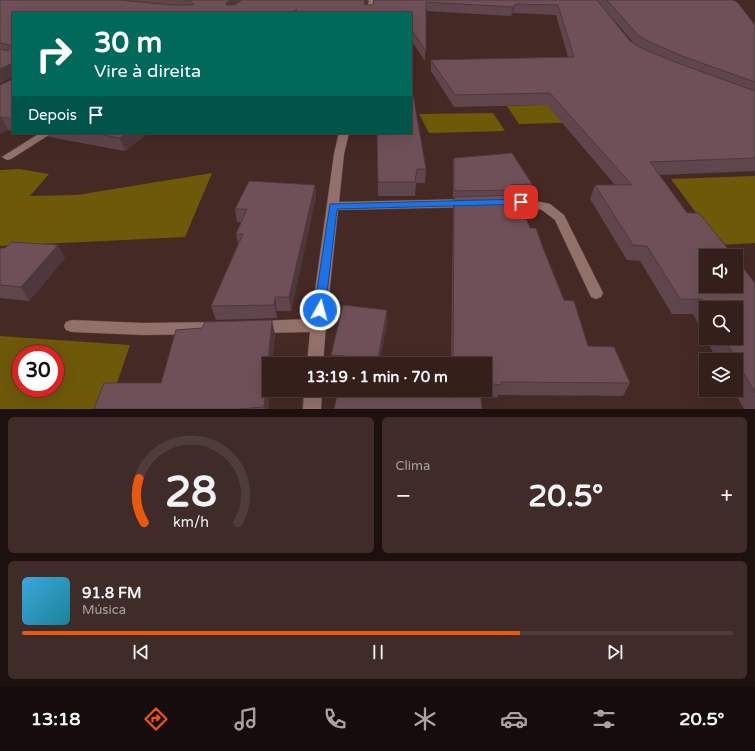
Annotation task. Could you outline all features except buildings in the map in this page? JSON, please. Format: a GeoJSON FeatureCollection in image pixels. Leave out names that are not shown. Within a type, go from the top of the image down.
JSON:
{"type":"FeatureCollection","features":[{"type":"Feature","properties":{"kind":"street"},"geometry":{"type":"LineString","coordinates":[[369,12],[372,0]]}},
{"type":"Feature","properties":{"kind":"street"},"geometry":{"type":"LineString","coordinates":[[7,157],[45,134]]}},
{"type":"Feature","properties":{"kind":"street"},"geometry":{"type":"LineString","coordinates":[[316,357],[318,325],[339,154],[344,134]]}},
{"type":"Feature","properties":{"kind":"street"},"geometry":{"type":"LineString","coordinates":[[333,206],[521,202],[546,207],[560,218],[596,293]]}},
{"type":"Feature","properties":{"kind":"street"},"geometry":{"type":"LineString","coordinates":[[72,326],[143,329],[318,325]]}},
{"type":"Feature","properties":{"kind":"street"},"geometry":{"type":"LineString","coordinates":[[312,409],[313,397]]}},
{"type":"Feature","properties":{"kind":"shaded area"},"geometry":{"type":"Polygon","coordinates":[[[574,104],[589,122],[519,124],[507,106],[574,104]]]}},
{"type":"Feature","properties":{"kind":"shaded area"},"geometry":{"type":"Polygon","coordinates":[[[493,113],[505,131],[429,133],[419,114],[493,113]]]}},
{"type":"Feature","properties":{"kind":"shaded area"},"geometry":{"type":"Polygon","coordinates":[[[19,169],[49,174],[30,196],[77,195],[212,173],[185,237],[0,246],[0,170],[19,169]]]}},
{"type":"Feature","properties":{"kind":"shaded area"},"geometry":{"type":"Polygon","coordinates":[[[755,176],[755,243],[720,245],[671,179],[755,176]]]}},
{"type":"Feature","properties":{"kind":"shaded area"},"geometry":{"type":"Polygon","coordinates":[[[0,336],[130,345],[108,409],[0,409],[0,336]]]}},
{"type":"Feature","properties":{"kind":"route"},"geometry":{"type":"LineString","coordinates":[[320,310],[333,206],[521,202]]}}]}
